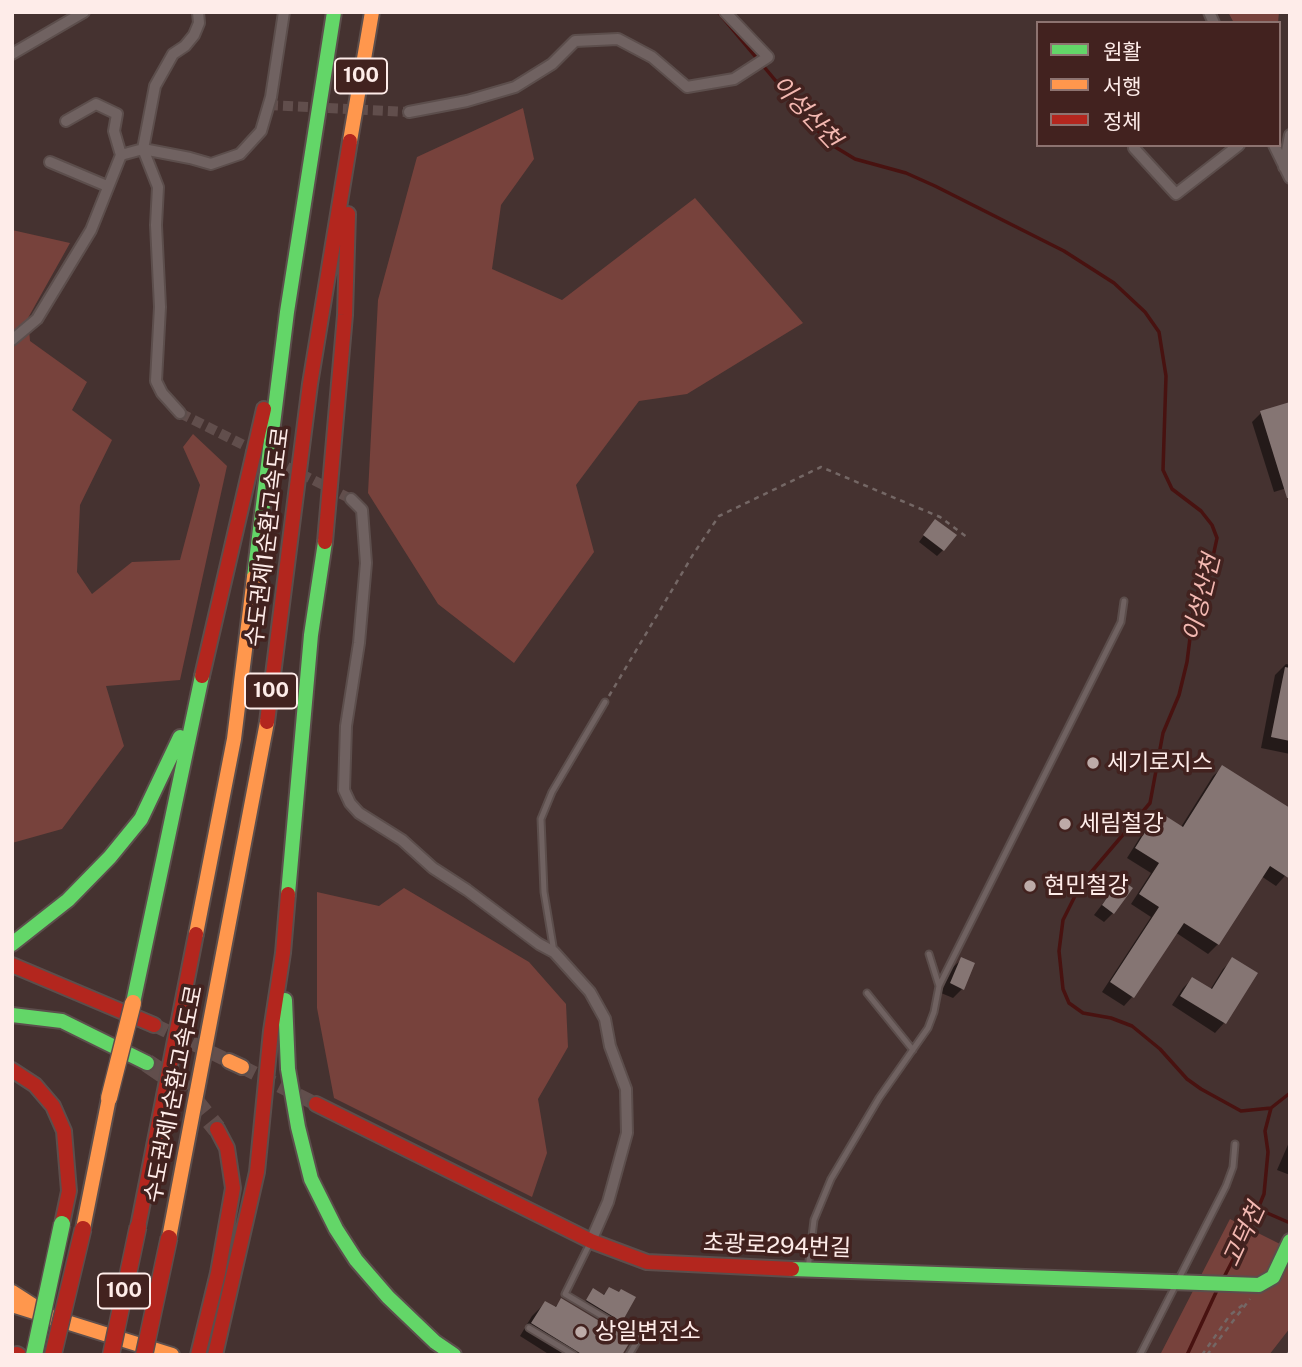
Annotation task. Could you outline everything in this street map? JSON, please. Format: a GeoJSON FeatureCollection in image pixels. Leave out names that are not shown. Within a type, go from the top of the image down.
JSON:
{"type":"FeatureCollection","features":[{"type":"Feature","properties":{"kind":"main road","name":"수도권제1순환고속도로"},"geometry":{"type":"LineString","coordinates":[[111,1355],[234,739],[287,312],[334,12]]}},
{"type":"Feature","properties":{"kind":"main road","name":"수도권제1순환고속도로"},"geometry":{"type":"LineString","coordinates":[[144,1355],[264,749],[310,384],[372,12]]}},
{"type":"Feature","properties":{"kind":"main road"},"geometry":{"type":"LineString","coordinates":[[198,1355],[226,1275],[257,1172],[271,1031],[283,953],[311,635],[328,519],[345,315],[350,139]]}},
{"type":"Feature","properties":{"kind":"main road"},"geometry":{"type":"LineString","coordinates":[[53,1355],[83,1229],[109,1098],[133,1003],[194,708],[287,312]]}},
{"type":"Feature","properties":{"kind":"main road"},"geometry":{"type":"LineString","coordinates":[[12,944],[68,900],[110,857],[141,819],[194,708]]}},
{"type":"Feature","properties":{"kind":"main road"},"geometry":{"type":"LineString","coordinates":[[283,953],[288,1069],[298,1127],[312,1179],[336,1228],[356,1260],[388,1297],[435,1342],[454,1355]]}},
{"type":"Feature","properties":{"kind":"main road"},"geometry":{"type":"LineString","coordinates":[[12,965],[154,1025]]}},
{"type":"Feature","properties":{"kind":"main road"},"geometry":{"type":"LineString","coordinates":[[12,1015],[62,1021],[147,1063]]}},
{"type":"Feature","properties":{"kind":"main road"},"geometry":{"type":"LineString","coordinates":[[12,1070],[35,1085],[53,1106],[64,1131],[68,1160],[69,1191],[34,1355]]}},
{"type":"Feature","properties":{"kind":"main road","name":"초광로294번길"},"geometry":{"type":"LineString","coordinates":[[316,1104],[591,1241],[647,1262],[705,1267],[1183,1283],[1263,1283]]}},
{"type":"Feature","properties":{"kind":"main road"},"geometry":{"type":"LineString","coordinates":[[215,1355],[226,1275],[233,1188],[227,1148],[217,1129]]}},
{"type":"Feature","properties":{"kind":"main road"},"geometry":{"type":"LineString","coordinates":[[1263,1283],[1290,1241]]}},
{"type":"Feature","properties":{"kind":"main road"},"geometry":{"type":"LineString","coordinates":[[12,1292],[54,1319]]}},
{"type":"Feature","properties":{"kind":"main road"},"geometry":{"type":"LineString","coordinates":[[12,1305],[173,1355]]}},
{"type":"Feature","properties":{"kind":"main road"},"geometry":{"type":"LineString","coordinates":[[12,1353],[18,1354]]}},
{"type":"Feature","properties":{"kind":"street"},"geometry":{"type":"LineString","coordinates":[[12,54],[84,12]]}},
{"type":"Feature","properties":{"kind":"street"},"geometry":{"type":"LineString","coordinates":[[180,413],[162,393],[156,381],[160,307],[156,225],[158,187],[142,149],[155,86],[173,54],[186,46],[194,35],[198,12]]}},
{"type":"Feature","properties":{"kind":"street"},"geometry":{"type":"LineString","coordinates":[[121,155],[142,149],[211,164],[240,154],[261,131],[271,97],[284,12]]}},
{"type":"Feature","properties":{"kind":"street"},"geometry":{"type":"LineString","coordinates":[[409,112],[467,101],[515,87],[552,64],[575,41],[618,39],[652,57],[687,87],[734,79],[768,57],[725,12]]}},
{"type":"Feature","properties":{"kind":"street"},"geometry":{"type":"LineString","coordinates":[[12,340],[37,318],[91,230],[121,155],[114,131],[117,114],[96,104],[66,121]]}},
{"type":"Feature","properties":{"kind":"street"},"geometry":{"type":"LineString","coordinates":[[1284,167],[1290,135]]}},
{"type":"Feature","properties":{"kind":"street"},"geometry":{"type":"LineString","coordinates":[[1134,148],[1176,194],[1236,147]]}},
{"type":"Feature","properties":{"kind":"street"},"geometry":{"type":"LineString","coordinates":[[1275,147],[1290,178]]}},
{"type":"Feature","properties":{"kind":"street"},"geometry":{"type":"LineString","coordinates":[[50,162],[107,186]]}},
{"type":"Feature","properties":{"kind":"street"},"geometry":{"type":"LineString","coordinates":[[351,499],[362,510],[366,563],[359,643],[346,726],[344,790],[359,813],[402,840],[433,868],[554,952],[590,992],[606,1019],[610,1046],[626,1090],[627,1133],[608,1202],[591,1241]]}},
{"type":"Feature","properties":{"kind":"lane"},"geometry":{"type":"LineString","coordinates":[[808,1270],[814,1220],[831,1179],[879,1098],[928,1028],[939,986],[1121,622],[1124,601]]}},
{"type":"Feature","properties":{"kind":"lane"},"geometry":{"type":"LineString","coordinates":[[554,952],[544,892],[541,819],[552,792],[605,702]]}},
{"type":"Feature","properties":{"kind":"lane"},"geometry":{"type":"LineString","coordinates":[[929,954],[939,986]]}},
{"type":"Feature","properties":{"kind":"lane"},"geometry":{"type":"LineString","coordinates":[[867,993],[913,1050]]}},
{"type":"Feature","properties":{"kind":"lane"},"geometry":{"type":"LineString","coordinates":[[1140,1355],[1183,1283],[1226,1186],[1233,1167],[1235,1144]]}},
{"type":"Feature","properties":{"kind":"lane"},"geometry":{"type":"LineString","coordinates":[[591,1241],[565,1294],[639,1338],[629,1355]]}},
{"type":"Feature","properties":{"kind":"lane"},"geometry":{"type":"LineString","coordinates":[[529,1328],[575,1355]]}},
{"type":"Feature","properties":{"kind":"path"},"geometry":{"type":"LineString","coordinates":[[605,702],[719,516],[821,467],[940,517],[968,538]]}},
{"type":"Feature","properties":{"kind":"path"},"geometry":{"type":"LineString","coordinates":[[1207,1355],[1263,1283]]}},
{"type":"Feature","properties":{"kind":"path"},"geometry":{"type":"LineString","coordinates":[[1202,1355],[1230,1315],[1248,1301]]}},
{"type":"Feature","properties":{"kind":"shaded area"},"geometry":{"type":"Polygon","coordinates":[[[1228,12],[1279,12],[1278,21],[1233,21],[1228,12]]]}},
{"type":"Feature","properties":{"kind":"shaded area"},"geometry":{"type":"Polygon","coordinates":[[[523,108],[534,159],[501,205],[492,269],[562,300],[695,198],[803,323],[687,394],[639,401],[576,485],[594,552],[514,663],[438,604],[368,493],[378,300],[417,157],[523,108]]]}},
{"type":"Feature","properties":{"kind":"shaded area"},"geometry":{"type":"Polygon","coordinates":[[[12,230],[70,243],[28,318],[30,341],[87,382],[72,410],[112,440],[80,505],[77,572],[92,594],[132,562],[180,560],[200,485],[183,447],[193,434],[227,466],[180,680],[106,686],[124,746],[62,829],[12,843],[12,230]]]}},
{"type":"Feature","properties":{"kind":"shaded area"},"geometry":{"type":"Polygon","coordinates":[[[404,888],[529,962],[566,1004],[568,1047],[538,1099],[547,1153],[532,1197],[334,1098],[317,1008],[317,892],[379,906],[404,888]]]}},
{"type":"Feature","properties":{"kind":"shaded area"},"geometry":{"type":"Polygon","coordinates":[[[1230,1219],[1290,1249],[1290,1328],[1269,1355],[1160,1355],[1230,1219]]]}},
{"type":"Feature","properties":{"kind":"building"},"geometry":{"type":"Polygon","coordinates":[[[1290,402],[1290,498],[1287,498],[1260,411],[1290,402]]]}},
{"type":"Feature","properties":{"kind":"building"},"geometry":{"type":"Polygon","coordinates":[[[935,519],[957,535],[944,551],[923,535],[935,519]]]}},
{"type":"Feature","properties":{"kind":"building"},"geometry":{"type":"Polygon","coordinates":[[[1285,667],[1290,668],[1290,741],[1271,737],[1285,667]]]}},
{"type":"Feature","properties":{"kind":"building"},"geometry":{"type":"Polygon","coordinates":[[[1222,765],[1290,808],[1290,879],[1270,866],[1219,945],[1184,923],[1134,998],[1110,982],[1159,907],[1139,894],[1159,863],[1135,848],[1158,811],[1183,827],[1222,765]]]}},
{"type":"Feature","properties":{"kind":"building"},"geometry":{"type":"Polygon","coordinates":[[[1120,879],[1133,888],[1114,914],[1102,905],[1120,879]]]}},
{"type":"Feature","properties":{"kind":"building"},"geometry":{"type":"Polygon","coordinates":[[[961,957],[975,963],[964,990],[950,983],[961,957]]]}},
{"type":"Feature","properties":{"kind":"building"},"geometry":{"type":"Polygon","coordinates":[[[1232,957],[1258,973],[1226,1024],[1180,996],[1192,977],[1212,989],[1232,957]]]}},
{"type":"Feature","properties":{"kind":"building"},"geometry":{"type":"Polygon","coordinates":[[[609,1287],[619,1292],[621,1289],[636,1297],[622,1322],[586,1300],[593,1288],[604,1295],[609,1287]]]}},
{"type":"Feature","properties":{"kind":"building","name":"상일변전소"},"geometry":{"type":"Polygon","coordinates":[[[561,1298],[631,1340],[622,1355],[583,1355],[531,1323],[545,1301],[556,1307],[561,1298]]]}},
{"type":"Feature","properties":{"kind":"waterway","name":"이성산천"},"geometry":{"type":"LineString","coordinates":[[718,12],[827,142],[855,159],[906,173],[935,186],[1064,251],[1114,283],[1145,312],[1159,332],[1166,376],[1163,470],[1172,489],[1201,511],[1212,525],[1217,538],[1200,584],[1187,662],[1179,695],[1163,733],[1150,803],[1081,884],[1063,920],[1059,951],[1063,989],[1069,1003],[1083,1013],[1111,1018],[1132,1026],[1201,1089],[1241,1111],[1271,1108]]}},
{"type":"Feature","properties":{"kind":"waterway"},"geometry":{"type":"LineString","coordinates":[[1271,1108],[1290,1093]]}},
{"type":"Feature","properties":{"kind":"waterway","name":"고덕천"},"geometry":{"type":"LineString","coordinates":[[1222,1281],[1264,1194],[1268,1152],[1265,1131],[1271,1108]]}},
{"type":"Feature","properties":{"kind":"waterway"},"geometry":{"type":"LineString","coordinates":[[1258,1209],[1290,1223]]}},
{"type":"Feature","properties":{"kind":"waterway","name":"고덕천"},"geometry":{"type":"LineString","coordinates":[[1187,1355],[1218,1288]]}},
{"type":"Feature","properties":{"kind":"tunnel"},"geometry":{"type":"LineString","coordinates":[[268,105],[409,112]]}},
{"type":"Feature","properties":{"kind":"tunnel"},"geometry":{"type":"LineString","coordinates":[[180,413],[351,499]]}},
{"type":"Feature","properties":{"kind":"tunnel"},"geometry":{"type":"LineString","coordinates":[[154,1025],[229,1061]]}},
{"type":"Feature","properties":{"kind":"tunnel"},"geometry":{"type":"LineString","coordinates":[[147,1063],[184,1088],[217,1129]]}},
{"type":"Feature","properties":{"kind":"tunnel"},"geometry":{"type":"LineString","coordinates":[[242,1067],[316,1104]]}},
{"type":"Feature","properties":{"kind":"traffic: fast"},"geometry":{"type":"LineString","coordinates":[[254,577],[287,312],[334,12]]}},
{"type":"Feature","properties":{"kind":"traffic: fast"},"geometry":{"type":"LineString","coordinates":[[288,894],[311,635],[325,542]]}},
{"type":"Feature","properties":{"kind":"traffic: fast"},"geometry":{"type":"LineString","coordinates":[[133,1003],[202,676]]}},
{"type":"Feature","properties":{"kind":"traffic: fast"},"geometry":{"type":"LineString","coordinates":[[12,944],[68,900],[110,857],[141,819],[180,737]]}},
{"type":"Feature","properties":{"kind":"traffic: fast"},"geometry":{"type":"LineString","coordinates":[[285,1000],[288,1069],[311,1179],[336,1229],[356,1260],[388,1297],[435,1342],[454,1355]]}},
{"type":"Feature","properties":{"kind":"traffic: fast"},"geometry":{"type":"LineString","coordinates":[[12,1015],[62,1021],[147,1063]]}},
{"type":"Feature","properties":{"kind":"traffic: fast"},"geometry":{"type":"LineString","coordinates":[[34,1355],[62,1224]]}},
{"type":"Feature","properties":{"kind":"traffic: fast"},"geometry":{"type":"LineString","coordinates":[[792,1269],[1259,1285],[1273,1277],[1290,1241]]}},
{"type":"Feature","properties":{"kind":"traffic: slow"},"geometry":{"type":"LineString","coordinates":[[350,141],[372,12]]}},
{"type":"Feature","properties":{"kind":"traffic: slow"},"geometry":{"type":"LineString","coordinates":[[196,934],[234,739],[254,577]]}},
{"type":"Feature","properties":{"kind":"traffic: slow"},"geometry":{"type":"LineString","coordinates":[[169,1238],[267,722]]}},
{"type":"Feature","properties":{"kind":"traffic: slow"},"geometry":{"type":"LineString","coordinates":[[109,1098],[133,1003]]}},
{"type":"Feature","properties":{"kind":"traffic: slow"},"geometry":{"type":"LineString","coordinates":[[229,1061],[242,1067]]}},
{"type":"Feature","properties":{"kind":"traffic: slow"},"geometry":{"type":"LineString","coordinates":[[83,1229],[109,1098]]}},
{"type":"Feature","properties":{"kind":"traffic: slow"},"geometry":{"type":"LineString","coordinates":[[12,1292],[54,1319]]}},
{"type":"Feature","properties":{"kind":"traffic: slow"},"geometry":{"type":"LineString","coordinates":[[12,1305],[172,1355]]}},
{"type":"Feature","properties":{"kind":"traffic: jam"},"geometry":{"type":"LineString","coordinates":[[267,722],[310,384],[350,141]]}},
{"type":"Feature","properties":{"kind":"traffic: jam"},"geometry":{"type":"LineString","coordinates":[[325,542],[345,315],[348,214]]}},
{"type":"Feature","properties":{"kind":"traffic: jam"},"geometry":{"type":"LineString","coordinates":[[202,676],[264,409]]}},
{"type":"Feature","properties":{"kind":"traffic: jam"},"geometry":{"type":"LineString","coordinates":[[215,1355],[257,1172],[288,894]]}},
{"type":"Feature","properties":{"kind":"traffic: jam"},"geometry":{"type":"LineString","coordinates":[[138,1227],[196,934]]}},
{"type":"Feature","properties":{"kind":"traffic: jam"},"geometry":{"type":"LineString","coordinates":[[12,965],[154,1025]]}},
{"type":"Feature","properties":{"kind":"traffic: jam"},"geometry":{"type":"LineString","coordinates":[[12,1070],[35,1085],[53,1106],[64,1131],[69,1191],[62,1224]]}},
{"type":"Feature","properties":{"kind":"traffic: jam"},"geometry":{"type":"LineString","coordinates":[[316,1104],[591,1241],[647,1262],[792,1269]]}},
{"type":"Feature","properties":{"kind":"traffic: jam"},"geometry":{"type":"LineString","coordinates":[[198,1355],[218,1273],[233,1188],[227,1148],[217,1129]]}},
{"type":"Feature","properties":{"kind":"traffic: jam"},"geometry":{"type":"LineString","coordinates":[[111,1355],[138,1227]]}},
{"type":"Feature","properties":{"kind":"traffic: jam"},"geometry":{"type":"LineString","coordinates":[[53,1355],[83,1229]]}},
{"type":"Feature","properties":{"kind":"traffic: jam"},"geometry":{"type":"LineString","coordinates":[[144,1355],[169,1238]]}},
{"type":"Feature","properties":{"kind":"place","name":"세기로지스"},"geometry":{"type":"Point","coordinates":[1093,763]}},
{"type":"Feature","properties":{"kind":"place","name":"세림철강"},"geometry":{"type":"Point","coordinates":[1065,824]}},
{"type":"Feature","properties":{"kind":"place","name":"현민철강"},"geometry":{"type":"Point","coordinates":[1030,886]}},
{"type":"Feature","properties":{"kind":"place","name":"상일변전소"},"geometry":{"type":"Point","coordinates":[581,1332]}}]}
